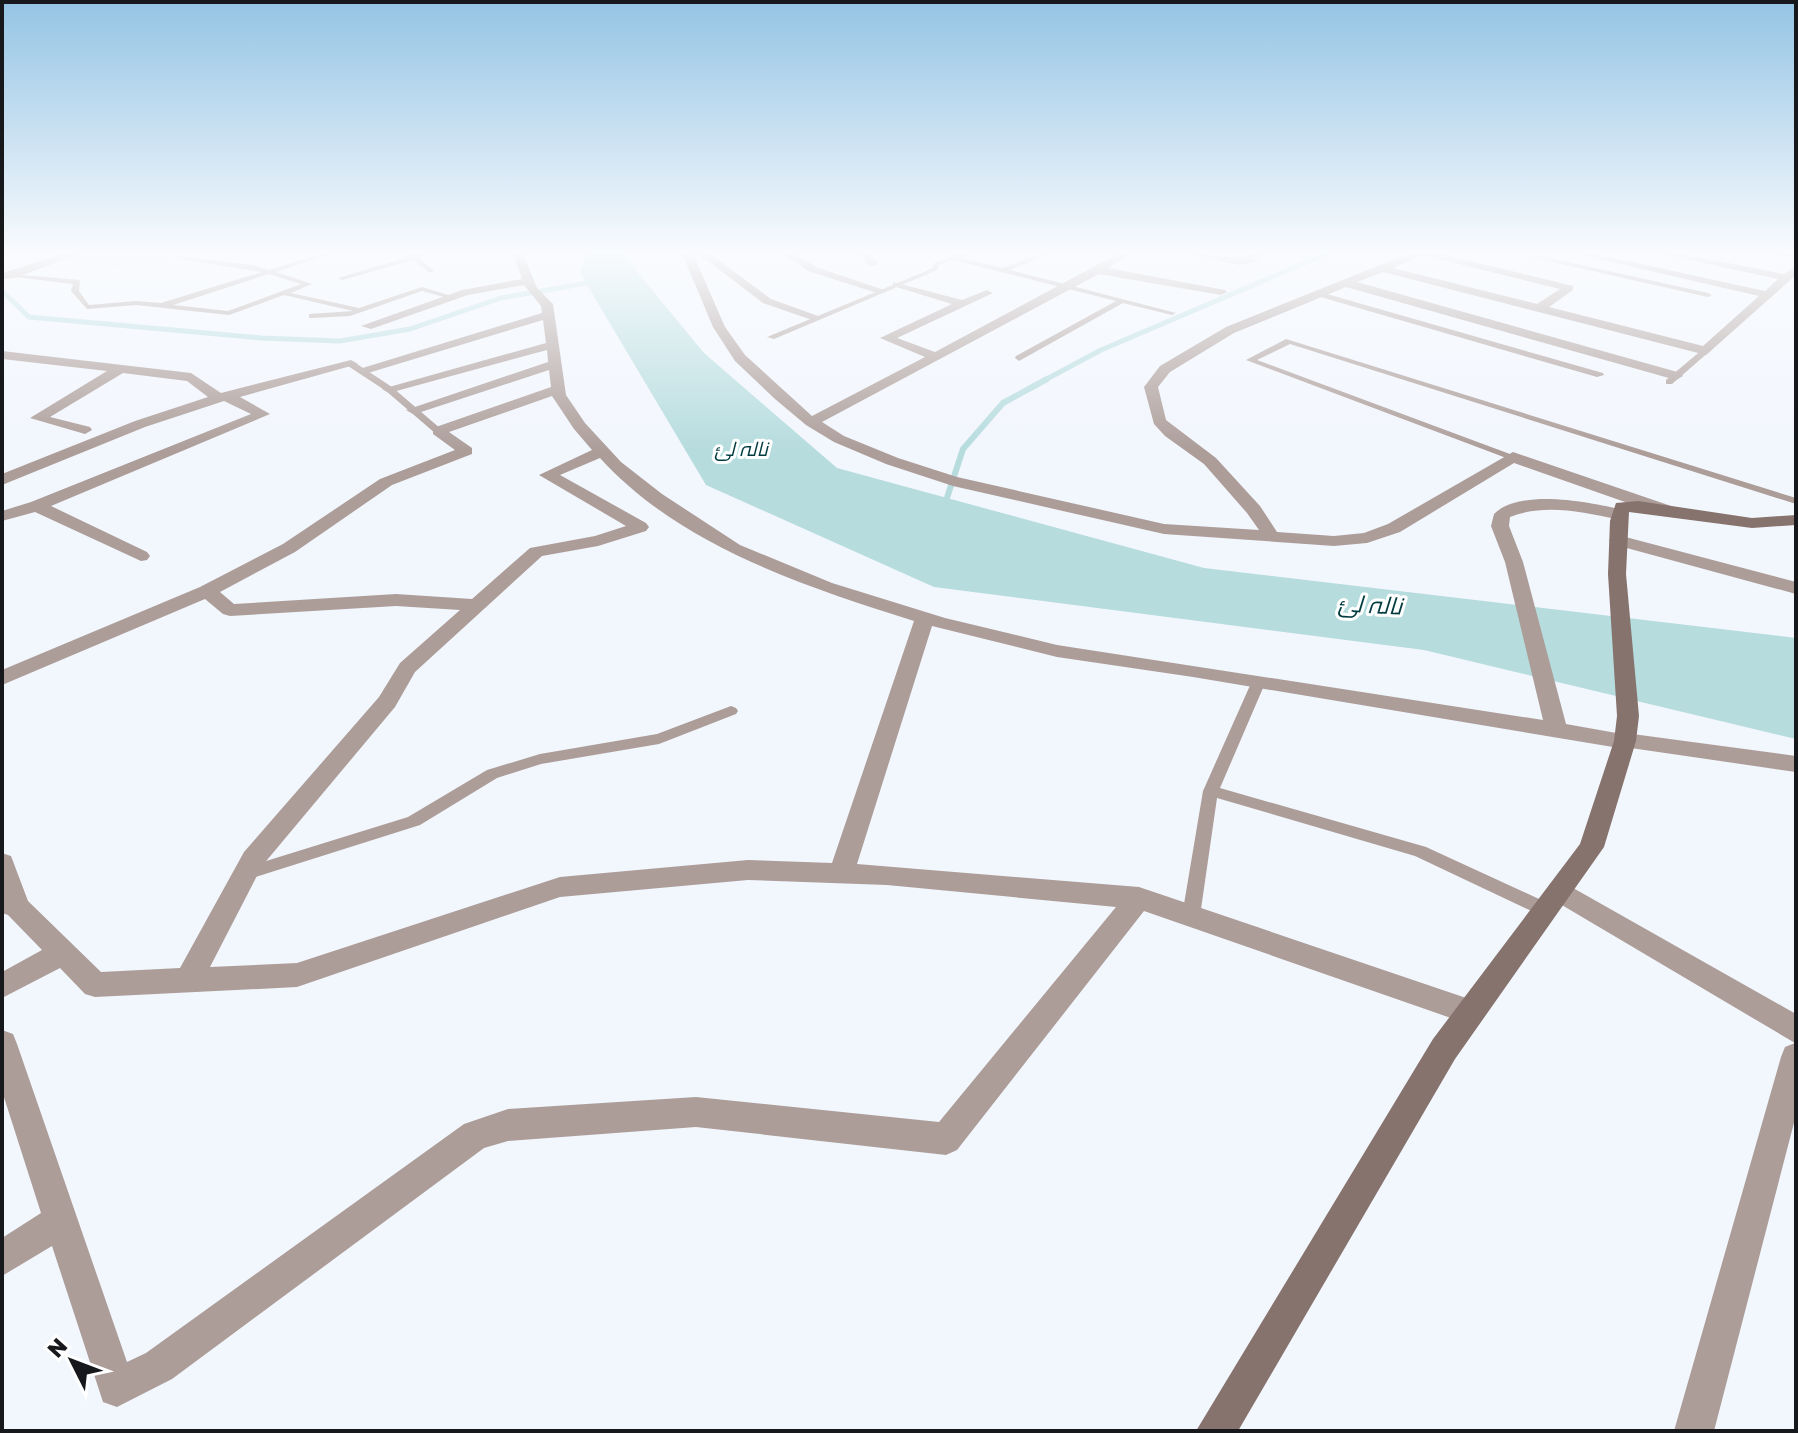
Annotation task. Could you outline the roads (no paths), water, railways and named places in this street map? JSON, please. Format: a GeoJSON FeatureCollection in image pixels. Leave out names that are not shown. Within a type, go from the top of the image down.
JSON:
{"type":"FeatureCollection","features":[{"type":"Feature","properties":{"kind":"main road"},"geometry":{"type":"LineString","coordinates":[[1216,1431],[1444,1049],[1591,847],[1626,729],[1617,514],[1622,507],[1638,506],[1752,523],[1796,520]]}},
{"type":"Feature","properties":{"kind":"street"},"geometry":{"type":"LineString","coordinates":[[367,326],[391,318]]}},
{"type":"Feature","properties":{"kind":"street"},"geometry":{"type":"LineString","coordinates":[[2,480],[140,424],[223,397],[357,367],[537,318]]}},
{"type":"Feature","properties":{"kind":"street"},"geometry":{"type":"LineString","coordinates":[[548,318],[558,389],[579,426],[602,451],[656,498],[734,549],[825,587],[925,618],[1057,651],[1556,728],[1626,729],[1796,764]]}},
{"type":"Feature","properties":{"kind":"street"},"geometry":{"type":"LineString","coordinates":[[715,318],[740,358],[811,422],[839,439],[953,481],[1164,529],[1273,539],[1334,541],[1367,538],[1394,528],[1513,457],[1668,511]]}},
{"type":"Feature","properties":{"kind":"street"},"geometry":{"type":"LineString","coordinates":[[932,318],[886,338],[936,357]]}},
{"type":"Feature","properties":{"kind":"street"},"geometry":{"type":"LineString","coordinates":[[811,422],[1010,318]]}},
{"type":"Feature","properties":{"kind":"street"},"geometry":{"type":"LineString","coordinates":[[1260,318],[1230,330],[1165,369],[1151,387],[1159,421],[1170,433],[1210,461],[1254,510],[1273,539]]}},
{"type":"Feature","properties":{"kind":"street"},"geometry":{"type":"LineString","coordinates":[[1464,318],[1672,379]]}},
{"type":"Feature","properties":{"kind":"street"},"geometry":{"type":"LineString","coordinates":[[1578,318],[1706,351],[1743,318]]}},
{"type":"Feature","properties":{"kind":"street"},"geometry":{"type":"LineString","coordinates":[[389,389],[552,345]]}},
{"type":"Feature","properties":{"kind":"street"},"geometry":{"type":"LineString","coordinates":[[2,355],[191,377],[223,397],[263,414],[37,506],[2,516]]}},
{"type":"Feature","properties":{"kind":"street"},"geometry":{"type":"LineString","coordinates":[[413,410],[555,364]]}},
{"type":"Feature","properties":{"kind":"street"},"geometry":{"type":"LineString","coordinates":[[85,430],[37,418],[122,368]]}},
{"type":"Feature","properties":{"kind":"street"},"geometry":{"type":"LineString","coordinates":[[438,431],[558,389]]}},
{"type":"Feature","properties":{"kind":"street"},"geometry":{"type":"LineString","coordinates":[[2,678],[207,591],[289,548],[386,482],[467,451],[438,431]]}},
{"type":"Feature","properties":{"kind":"street"},"geometry":{"type":"LineString","coordinates":[[189,979],[253,859],[387,702],[407,668],[536,552],[598,541],[640,527],[547,475],[602,451]]}},
{"type":"Feature","properties":{"kind":"street"},"geometry":{"type":"LineString","coordinates":[[1556,728],[1514,562],[1500,526],[1502,514],[1523,504],[1558,503],[1617,514]]}},
{"type":"Feature","properties":{"kind":"street"},"geometry":{"type":"LineString","coordinates":[[37,506],[141,556]]}},
{"type":"Feature","properties":{"kind":"street"},"geometry":{"type":"LineString","coordinates":[[1618,540],[1796,588]]}},
{"type":"Feature","properties":{"kind":"street"},"geometry":{"type":"LineString","coordinates":[[207,591],[230,610],[396,600],[477,605]]}},
{"type":"Feature","properties":{"kind":"street"},"geometry":{"type":"LineString","coordinates":[[841,873],[925,618]]}},
{"type":"Feature","properties":{"kind":"street"},"geometry":{"type":"LineString","coordinates":[[2,863],[10,905],[95,985],[297,975],[560,887],[748,870],[841,873],[1139,898],[1471,1012]]}},
{"type":"Feature","properties":{"kind":"street"},"geometry":{"type":"LineString","coordinates":[[2,1044],[117,1388],[159,1366],[475,1135],[508,1125],[696,1112],[946,1139],[1139,898]]}},
{"type":"Feature","properties":{"kind":"street"},"geometry":{"type":"LineString","coordinates":[[1552,900],[1796,1030]]}},
{"type":"Feature","properties":{"kind":"street"},"geometry":{"type":"LineString","coordinates":[[2,986],[63,953]]}},
{"type":"Feature","properties":{"kind":"street"},"geometry":{"type":"LineString","coordinates":[[1694,1431],[1796,1057]]}},
{"type":"Feature","properties":{"kind":"street"},"geometry":{"type":"LineString","coordinates":[[2,1258],[61,1220]]}},
{"type":"Feature","properties":{"kind":"lane"},"geometry":{"type":"LineString","coordinates":[[771,337],[813,318]]}},
{"type":"Feature","properties":{"kind":"lane"},"geometry":{"type":"LineString","coordinates":[[1019,358],[1091,318]]}},
{"type":"Feature","properties":{"kind":"lane"},"geometry":{"type":"LineString","coordinates":[[1403,318],[1600,375]]}},
{"type":"Feature","properties":{"kind":"lane"},"geometry":{"type":"LineString","coordinates":[[1513,457],[1250,360],[1289,341],[1796,501]]}},
{"type":"Feature","properties":{"kind":"lane"},"geometry":{"type":"LineString","coordinates":[[1672,379],[1706,351]]}},
{"type":"Feature","properties":{"kind":"lane"},"geometry":{"type":"LineString","coordinates":[[357,367],[389,389],[438,431]]}},
{"type":"Feature","properties":{"kind":"lane"},"geometry":{"type":"LineString","coordinates":[[1191,916],[1211,791],[1259,681]]}},
{"type":"Feature","properties":{"kind":"lane"},"geometry":{"type":"LineString","coordinates":[[245,874],[414,821],[492,774],[540,759],[659,739],[731,711]]}},
{"type":"Feature","properties":{"kind":"lane"},"geometry":{"type":"LineString","coordinates":[[1211,791],[1420,851],[1552,900]]}},
{"type":"Feature","properties":{"kind":"water","name":"نالہ لئ"},"geometry":{"type":"Polygon","coordinates":[[[607,318],[675,318],[704,353],[837,468],[1204,568],[1796,638],[1796,739],[1424,650],[934,587],[706,485],[607,318]]]}},
{"type":"Feature","properties":{"kind":"waterway"},"geometry":{"type":"LineString","coordinates":[[39,318],[261,338],[340,341],[410,329],[443,318]]}},
{"type":"Feature","properties":{"kind":"waterway"},"geometry":{"type":"LineString","coordinates":[[1043,381],[1101,350],[1176,318]]}},
{"type":"Feature","properties":{"kind":"waterway"},"geometry":{"type":"LineString","coordinates":[[943,510],[963,449],[1003,403],[1047,379]]}}]}
